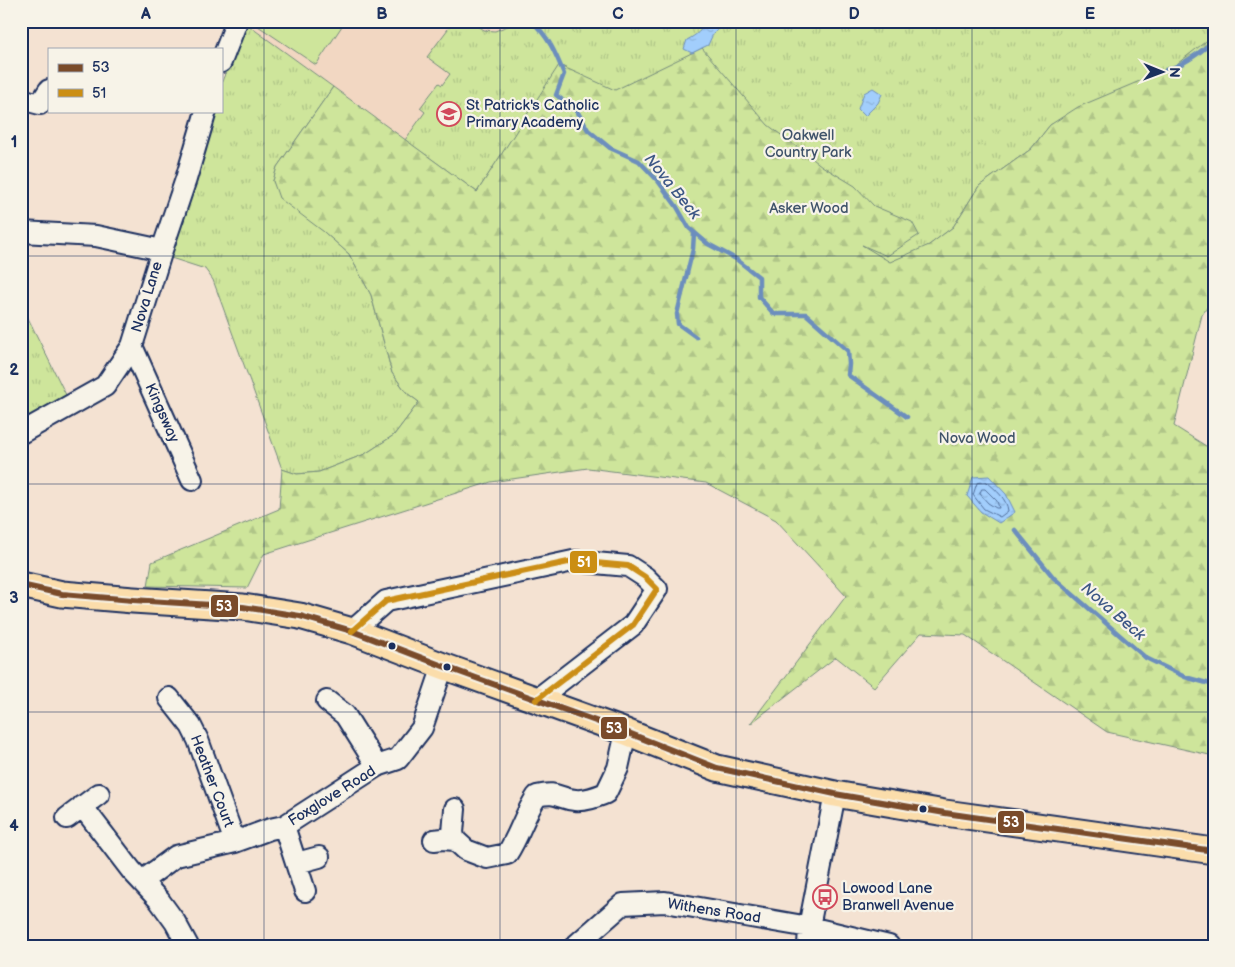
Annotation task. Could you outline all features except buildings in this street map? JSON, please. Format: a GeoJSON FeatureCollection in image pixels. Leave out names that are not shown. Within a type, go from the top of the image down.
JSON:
{"type":"FeatureCollection","features":[{"type":"Feature","properties":{"kind":"main road"},"geometry":{"type":"LineString","coordinates":[[24,588],[62,594],[243,606],[300,616],[352,631],[626,732],[717,768],[835,794],[945,813],[1214,850]]}},
{"type":"Feature","properties":{"kind":"street"},"geometry":{"type":"LineString","coordinates":[[222,59],[237,21]]}},
{"type":"Feature","properties":{"kind":"street"},"geometry":{"type":"LineString","coordinates":[[21,99],[40,104],[48,92]]}},
{"type":"Feature","properties":{"kind":"street","name":"Nova Lane"},"geometry":{"type":"LineString","coordinates":[[21,433],[105,386],[132,346],[206,112]]}},
{"type":"Feature","properties":{"kind":"street"},"geometry":{"type":"LineString","coordinates":[[21,232],[96,236],[162,250]]}},
{"type":"Feature","properties":{"kind":"street","name":"Kingsway"},"geometry":{"type":"LineString","coordinates":[[132,346],[192,480]]}},
{"type":"Feature","properties":{"kind":"street"},"geometry":{"type":"LineString","coordinates":[[352,631],[386,601],[573,561],[628,566],[645,577],[658,589],[633,625],[536,700]]}},
{"type":"Feature","properties":{"kind":"street","name":"Foxglove Road"},"geometry":{"type":"LineString","coordinates":[[142,881],[176,856],[235,842],[270,828],[284,826],[377,766],[398,759],[422,728],[443,666]]}},
{"type":"Feature","properties":{"kind":"street","name":"Heather Court"},"geometry":{"type":"LineString","coordinates":[[169,698],[191,726],[198,740],[235,842]]}},
{"type":"Feature","properties":{"kind":"street"},"geometry":{"type":"LineString","coordinates":[[327,701],[345,715],[377,766]]}},
{"type":"Feature","properties":{"kind":"street"},"geometry":{"type":"LineString","coordinates":[[455,809],[453,833],[455,840],[466,850],[488,858],[508,854],[518,838],[528,809],[537,796],[551,792],[575,800],[590,799],[606,793],[618,768],[626,732]]}},
{"type":"Feature","properties":{"kind":"street"},"geometry":{"type":"LineString","coordinates":[[98,794],[75,812],[142,881],[175,922],[188,946]]}},
{"type":"Feature","properties":{"kind":"street"},"geometry":{"type":"LineString","coordinates":[[808,936],[835,794]]}},
{"type":"Feature","properties":{"kind":"street"},"geometry":{"type":"LineString","coordinates":[[284,826],[305,891]]}},
{"type":"Feature","properties":{"kind":"street"},"geometry":{"type":"LineString","coordinates":[[434,840],[443,838],[455,840]]}},
{"type":"Feature","properties":{"kind":"street"},"geometry":{"type":"LineString","coordinates":[[297,863],[319,857]]}},
{"type":"Feature","properties":{"kind":"street","name":"Withens Road"},"geometry":{"type":"LineString","coordinates":[[575,946],[623,904],[666,902],[808,936],[889,946]]}},
{"type":"Feature","properties":{"kind":"shaded area","name":"St Patrick's Catholic Primary Academy"},"geometry":{"type":"Polygon","coordinates":[[[246,21],[506,21],[559,65],[477,192],[245,23],[246,21]]]}},
{"type":"Feature","properties":{"kind":"green space"},"geometry":{"type":"Polygon","coordinates":[[[257,21],[335,21],[342,26],[316,65],[255,24],[257,21]]]}},
{"type":"Feature","properties":{"kind":"green space","name":"Oakwell Country Park"},"geometry":{"type":"Polygon","coordinates":[[[454,21],[471,21],[484,30],[495,31],[510,25],[506,21],[1214,21],[1214,36],[1173,69],[1050,125],[1031,149],[979,186],[953,227],[891,274],[560,65],[477,192],[405,140],[425,112],[420,108],[439,83],[442,85],[450,74],[427,57],[454,21]]]}},
{"type":"Feature","properties":{"kind":"green space"},"geometry":{"type":"Polygon","coordinates":[[[245,23],[333,87],[277,167],[273,181],[349,254],[371,295],[392,373],[407,393],[419,402],[394,435],[365,454],[319,472],[297,474],[282,469],[213,280],[205,269],[171,258],[213,112],[222,112],[222,81],[245,23]]]}},
{"type":"Feature","properties":{"kind":"green space","name":"Nova Wood"},"geometry":{"type":"Polygon","coordinates":[[[1214,35],[1214,297],[1202,315],[1174,426],[1214,451],[1214,756],[1107,732],[965,635],[921,633],[874,687],[836,657],[750,724],[846,596],[776,520],[706,483],[588,468],[491,482],[264,554],[247,588],[148,586],[152,562],[279,509],[282,469],[297,474],[319,472],[365,454],[394,435],[419,402],[407,393],[392,373],[371,295],[349,254],[324,232],[279,198],[273,181],[277,167],[333,87],[477,192],[559,65],[615,90],[702,48],[768,125],[822,166],[855,186],[874,206],[912,222],[919,235],[887,256],[862,245],[890,262],[929,245],[953,227],[979,186],[1031,149],[1050,125],[1078,107],[1173,67],[1214,35]]]}},
{"type":"Feature","properties":{"kind":"green space"},"geometry":{"type":"Polygon","coordinates":[[[24,310],[68,399],[21,425],[21,311],[24,310]]]}},
{"type":"Feature","properties":{"kind":"water"},"geometry":{"type":"Polygon","coordinates":[[[706,21],[727,21],[713,34],[708,45],[692,53],[684,49],[687,40],[703,27],[706,21]]]}},
{"type":"Feature","properties":{"kind":"water"},"geometry":{"type":"Polygon","coordinates":[[[873,88],[882,94],[878,103],[865,116],[858,109],[864,93],[873,88]]]}},
{"type":"Feature","properties":{"kind":"water"},"geometry":{"type":"Polygon","coordinates":[[[989,476],[1006,494],[1015,512],[999,523],[981,512],[967,496],[973,477],[989,476]]]}},
{"type":"Feature","properties":{"kind":"waterway","name":"Nova Beck"},"geometry":{"type":"LineString","coordinates":[[531,21],[547,39],[555,52],[564,74],[556,95],[577,111],[588,130],[610,148],[639,161],[658,181],[677,207],[689,228],[708,244],[736,259],[759,277],[759,297],[774,314],[806,314],[848,351],[848,375],[907,417]]}},
{"type":"Feature","properties":{"kind":"waterway"},"geometry":{"type":"LineString","coordinates":[[1166,70],[1192,58],[1214,40]]}},
{"type":"Feature","properties":{"kind":"waterway"},"geometry":{"type":"LineString","coordinates":[[694,233],[693,249],[677,314],[678,324],[696,337]]}},
{"type":"Feature","properties":{"kind":"waterway","name":"Nova Beck"},"geometry":{"type":"LineString","coordinates":[[1015,530],[1054,578],[1146,658],[1185,677],[1214,685]]}},
{"type":"Feature","properties":{"kind":"transit line","name":"51"},"geometry":{"type":"LineString","coordinates":[[352,631],[386,601],[573,561],[628,566],[645,577],[657,589],[633,625],[536,700]]}},
{"type":"Feature","properties":{"kind":"transit line","name":"53"},"geometry":{"type":"LineString","coordinates":[[21,585],[62,594],[243,607],[300,616],[352,631],[626,732],[717,768],[835,794],[945,813],[1214,851]]}},
{"type":"Feature","properties":{"kind":"place","name":"St Patrick's Catholic Primary Academy"},"geometry":{"type":"Point","coordinates":[449,114]}},
{"type":"Feature","properties":{"kind":"place","name":"Lowood Lane Branwell Avenue"},"geometry":{"type":"Point","coordinates":[825,897]}},
{"type":"Feature","properties":{"kind":"park label","name":"Asker Wood"},"geometry":{"type":"Point","coordinates":[809,208]}}]}
